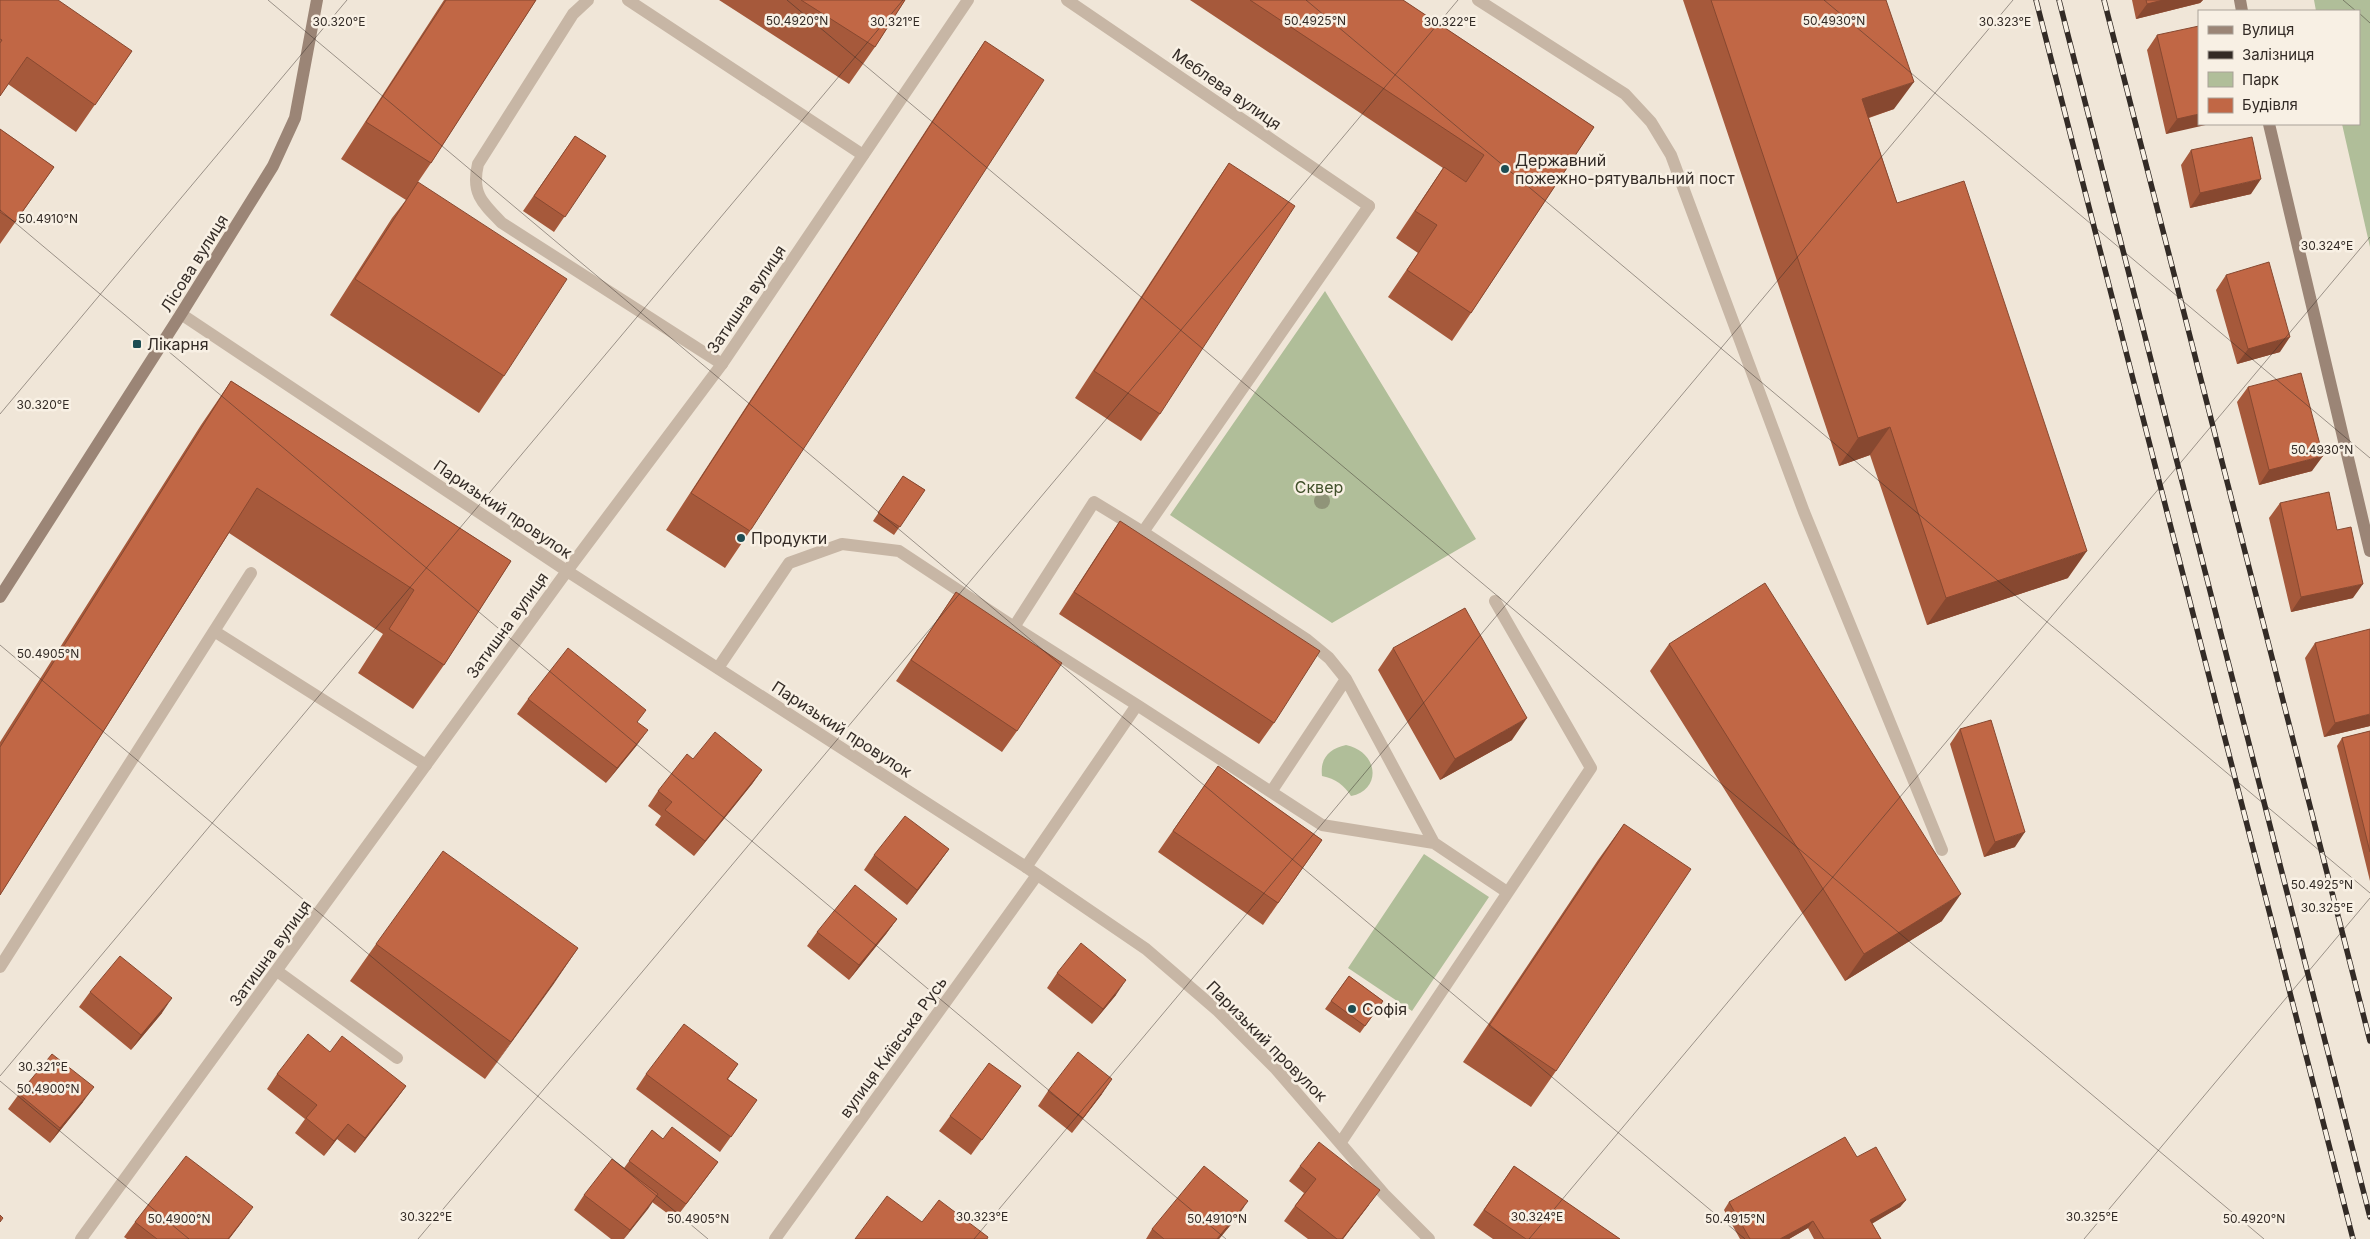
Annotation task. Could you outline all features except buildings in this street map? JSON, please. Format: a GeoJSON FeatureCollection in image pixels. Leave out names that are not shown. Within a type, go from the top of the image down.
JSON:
{"type":"FeatureCollection","features":[{"type":"Feature","properties":{"kind":"street","name":"Лісова вулиця"},"geometry":{"type":"LineString","coordinates":[[0,598],[273,166],[295,118],[317,0]]}},
{"type":"Feature","properties":{"kind":"street"},"geometry":{"type":"LineString","coordinates":[[588,0],[573,14],[478,164],[474,180],[483,204],[502,223],[722,364]]}},
{"type":"Feature","properties":{"kind":"street"},"geometry":{"type":"LineString","coordinates":[[628,0],[863,156]]}},
{"type":"Feature","properties":{"kind":"street","name":"Затишна вулиця"},"geometry":{"type":"LineString","coordinates":[[81,1239],[567,571],[722,364],[968,0]]}},
{"type":"Feature","properties":{"kind":"street","name":"Меблева вулиця"},"geometry":{"type":"LineString","coordinates":[[1067,0],[1369,206],[1143,532]]}},
{"type":"Feature","properties":{"kind":"street"},"geometry":{"type":"LineString","coordinates":[[1478,0],[1625,94],[1651,122],[1671,155],[1804,512],[1942,850]]}},
{"type":"Feature","properties":{"kind":"street"},"geometry":{"type":"LineString","coordinates":[[2269,125],[2370,552]]}},
{"type":"Feature","properties":{"kind":"street","name":"Паризький провулок"},"geometry":{"type":"LineString","coordinates":[[181,314],[567,571],[1031,871],[1146,949],[1218,1011],[1276,1069],[1384,1194],[1429,1239]]}},
{"type":"Feature","properties":{"kind":"street"},"geometry":{"type":"LineString","coordinates":[[1014,627],[1094,502],[1306,639],[1329,658],[1346,678],[1434,843]]}},
{"type":"Feature","properties":{"kind":"street"},"geometry":{"type":"LineString","coordinates":[[718,668],[789,563],[842,544],[899,551],[1322,825],[1434,843],[1507,892]]}},
{"type":"Feature","properties":{"kind":"street"},"geometry":{"type":"LineString","coordinates":[[0,967],[251,573]]}},
{"type":"Feature","properties":{"kind":"street"},"geometry":{"type":"LineString","coordinates":[[1341,1142],[1591,768],[1495,601]]}},
{"type":"Feature","properties":{"kind":"street"},"geometry":{"type":"LineString","coordinates":[[214,631],[426,766]]}},
{"type":"Feature","properties":{"kind":"street"},"geometry":{"type":"LineString","coordinates":[[1271,792],[1346,678]]}},
{"type":"Feature","properties":{"kind":"street","name":"вулиця Київська Русь"},"geometry":{"type":"LineString","coordinates":[[775,1239],[1031,871],[1137,705]]}},
{"type":"Feature","properties":{"kind":"street"},"geometry":{"type":"LineString","coordinates":[[277,971],[398,1058]]}},
{"type":"Feature","properties":{"kind":"green space"},"geometry":{"type":"Polygon","coordinates":[[[2314,0],[2370,0],[2370,247],[2342,125],[2360,125],[2360,10],[2316,10],[2314,0]]]}},
{"type":"Feature","properties":{"kind":"green space","name":"Сквер"},"geometry":{"type":"Polygon","coordinates":[[[1325,291],[1476,539],[1332,623],[1170,515],[1325,291]]]}},
{"type":"Feature","properties":{"kind":"green space"},"geometry":{"type":"Polygon","coordinates":[[[1346,745],[1357,749],[1365,755],[1372,771],[1372,779],[1368,786],[1361,792],[1351,796],[1339,783],[1322,776],[1324,759],[1327,755],[1335,749],[1346,745]]]}},
{"type":"Feature","properties":{"kind":"green space"},"geometry":{"type":"Polygon","coordinates":[[[1424,854],[1489,897],[1412,1011],[1348,968],[1424,854]]]}},
{"type":"Feature","properties":{"kind":"railway"},"geometry":{"type":"LineString","coordinates":[[2036,0],[2353,1239]]}},
{"type":"Feature","properties":{"kind":"railway"},"geometry":{"type":"LineString","coordinates":[[2059,0],[2370,1217]]}},
{"type":"Feature","properties":{"kind":"railway"},"geometry":{"type":"LineString","coordinates":[[2104,0],[2370,1041]]}},
{"type":"Feature","properties":{"kind":"place","name":"Державний пожежно-рятувальний пост"},"geometry":{"type":"Point","coordinates":[1505,169]}},
{"type":"Feature","properties":{"kind":"place","name":"Лікарня"},"geometry":{"type":"Point","coordinates":[137,344]}},
{"type":"Feature","properties":{"kind":"place","name":"Продукти"},"geometry":{"type":"Point","coordinates":[741,538]}},
{"type":"Feature","properties":{"kind":"place","name":"Софія"},"geometry":{"type":"Point","coordinates":[1352,1009]}}]}
